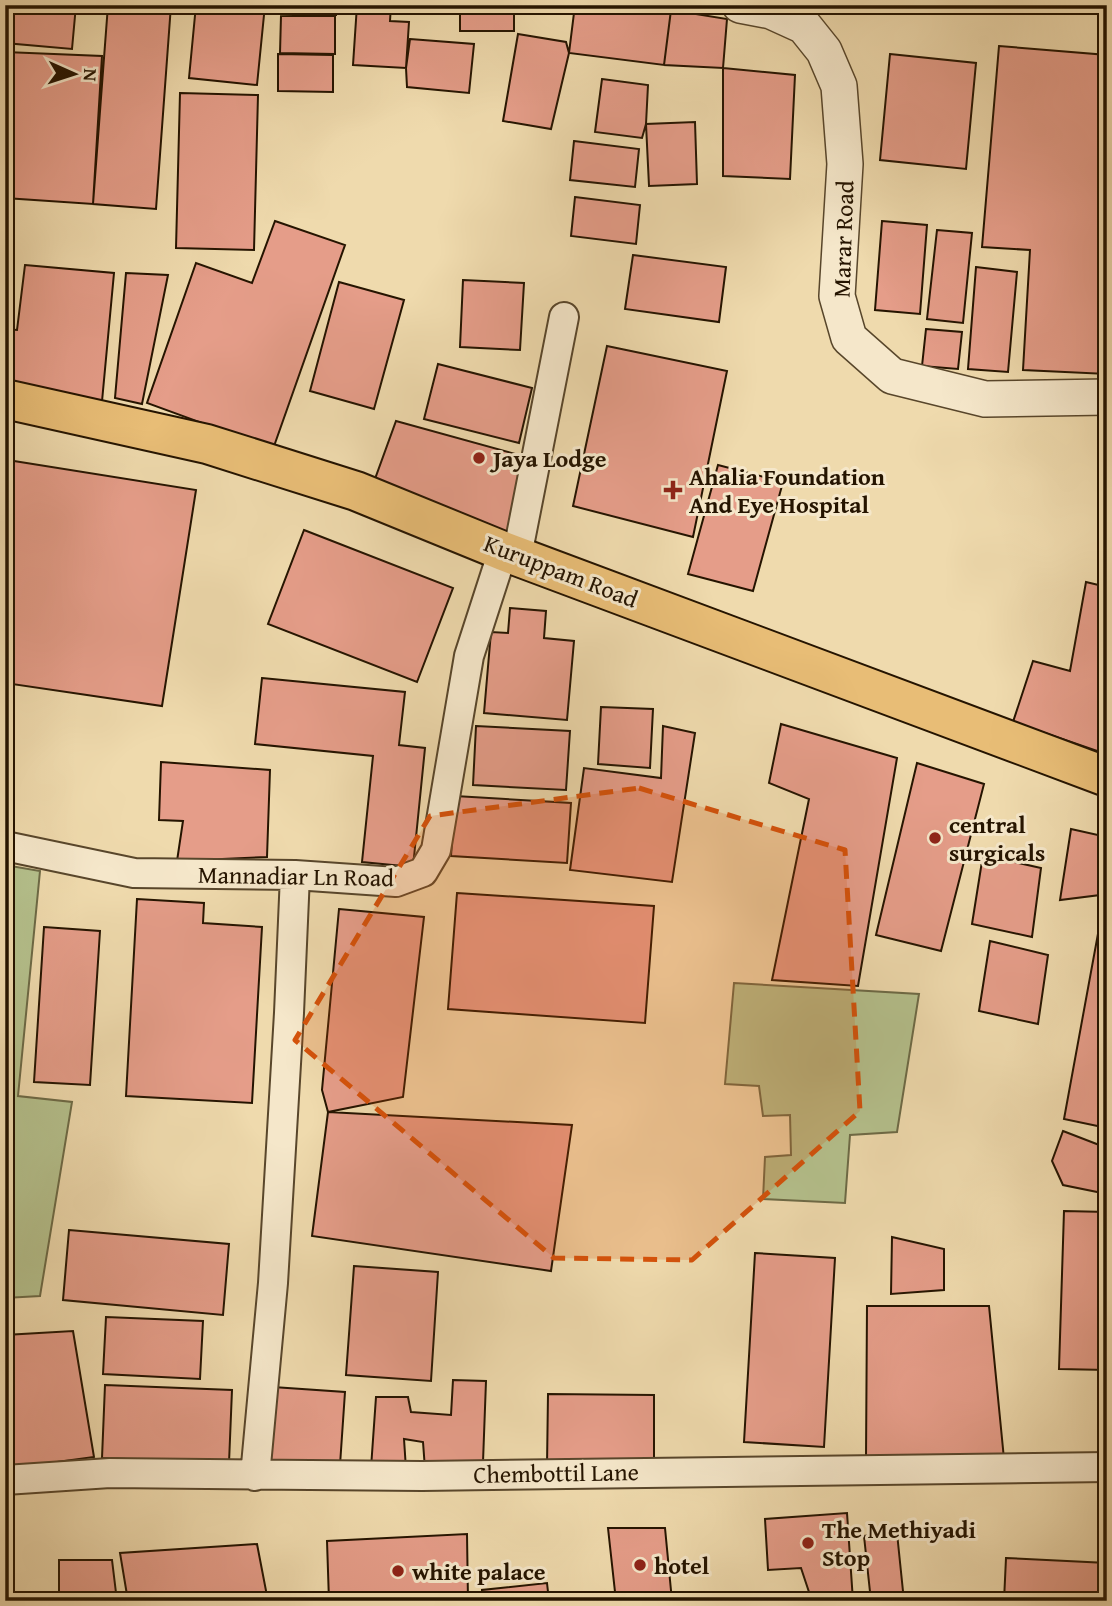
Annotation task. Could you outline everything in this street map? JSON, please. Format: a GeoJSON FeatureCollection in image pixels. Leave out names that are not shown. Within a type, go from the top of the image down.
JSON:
{"type":"FeatureCollection","features":[{"type":"Feature","properties":{"kind":"main road","name":"Kuruppam Road"},"geometry":{"type":"LineString","coordinates":[[5,399],[207,444],[356,491],[510,553],[1107,777]]}},
{"type":"Feature","properties":{"kind":"street","name":"Marar Road"},"geometry":{"type":"LineString","coordinates":[[740,5],[771,11],[804,26],[824,51],[839,86],[845,164],[837,296],[849,338],[892,376],[985,399],[1107,397]]}},
{"type":"Feature","properties":{"kind":"street","name":"Mannadiar Ln Road"},"geometry":{"type":"LineString","coordinates":[[5,846],[134,873],[295,875],[396,882],[423,872],[436,850],[470,656],[510,553],[564,317]]}},
{"type":"Feature","properties":{"kind":"street"},"geometry":{"type":"LineString","coordinates":[[255,1476],[273,1283],[295,875]]}},
{"type":"Feature","properties":{"kind":"street","name":"Chembottil Lane"},"geometry":{"type":"LineString","coordinates":[[5,1480],[110,1474],[422,1476],[1107,1467]]}},
{"type":"Feature","properties":{"kind":"highlighted area"},"geometry":{"type":"Polygon","coordinates":[[[639,788],[845,850],[860,1111],[692,1260],[554,1258],[295,1040],[430,816],[639,788]]]}},
{"type":"Feature","properties":{"kind":"green space"},"geometry":{"type":"Polygon","coordinates":[[[5,865],[40,871],[18,1096],[72,1102],[40,1296],[5,1298],[5,865]]]}},
{"type":"Feature","properties":{"kind":"green space"},"geometry":{"type":"Polygon","coordinates":[[[734,983],[919,994],[897,1132],[850,1135],[845,1203],[763,1199],[765,1157],[791,1155],[790,1115],[763,1116],[759,1086],[725,1084],[734,983]]]}},
{"type":"Feature","properties":{"kind":"building"},"geometry":{"type":"Polygon","coordinates":[[[7,5],[76,5],[72,49],[5,43],[7,5]]]}},
{"type":"Feature","properties":{"kind":"building"},"geometry":{"type":"Polygon","coordinates":[[[108,5],[171,5],[156,209],[93,204],[108,5]]]}},
{"type":"Feature","properties":{"kind":"building"},"geometry":{"type":"Polygon","coordinates":[[[196,5],[265,5],[257,85],[189,78],[196,5]]]}},
{"type":"Feature","properties":{"kind":"building"},"geometry":{"type":"Polygon","coordinates":[[[281,5],[336,5],[336,15],[281,14],[281,5]]]}},
{"type":"Feature","properties":{"kind":"building"},"geometry":{"type":"Polygon","coordinates":[[[357,5],[391,5],[390,21],[409,22],[406,68],[353,65],[357,5]]]}},
{"type":"Feature","properties":{"kind":"building"},"geometry":{"type":"Polygon","coordinates":[[[398,5],[452,5],[452,14],[398,14],[398,5]]]}},
{"type":"Feature","properties":{"kind":"building"},"geometry":{"type":"Polygon","coordinates":[[[460,5],[514,5],[514,31],[460,31],[460,5]]]}},
{"type":"Feature","properties":{"kind":"building"},"geometry":{"type":"Polygon","coordinates":[[[575,5],[633,5],[671,10],[664,65],[569,53],[575,5]]]}},
{"type":"Feature","properties":{"kind":"building"},"geometry":{"type":"Polygon","coordinates":[[[671,10],[727,19],[723,68],[664,65],[671,10]]]}},
{"type":"Feature","properties":{"kind":"building"},"geometry":{"type":"Polygon","coordinates":[[[281,16],[335,16],[335,54],[280,53],[281,16]]]}},
{"type":"Feature","properties":{"kind":"building"},"geometry":{"type":"Polygon","coordinates":[[[518,34],[566,42],[569,53],[551,129],[503,121],[518,34]]]}},
{"type":"Feature","properties":{"kind":"building"},"geometry":{"type":"Polygon","coordinates":[[[410,39],[474,44],[469,93],[407,87],[406,68],[410,39]]]}},
{"type":"Feature","properties":{"kind":"building"},"geometry":{"type":"Polygon","coordinates":[[[999,46],[1107,55],[1107,374],[1023,370],[1030,250],[982,247],[999,46]]]}},
{"type":"Feature","properties":{"kind":"building"},"geometry":{"type":"Polygon","coordinates":[[[5,52],[102,56],[93,204],[5,198],[5,52]]]}},
{"type":"Feature","properties":{"kind":"building"},"geometry":{"type":"Polygon","coordinates":[[[278,54],[333,55],[333,92],[278,91],[278,54]]]}},
{"type":"Feature","properties":{"kind":"building"},"geometry":{"type":"Polygon","coordinates":[[[890,54],[976,63],[966,169],[880,160],[890,54]]]}},
{"type":"Feature","properties":{"kind":"building"},"geometry":{"type":"Polygon","coordinates":[[[723,68],[795,75],[790,179],[723,176],[723,68]]]}},
{"type":"Feature","properties":{"kind":"building"},"geometry":{"type":"Polygon","coordinates":[[[602,79],[648,85],[646,124],[642,138],[595,132],[602,79]]]}},
{"type":"Feature","properties":{"kind":"building"},"geometry":{"type":"Polygon","coordinates":[[[180,93],[258,95],[254,250],[176,248],[180,93]]]}},
{"type":"Feature","properties":{"kind":"building"},"geometry":{"type":"Polygon","coordinates":[[[695,122],[697,184],[649,186],[646,124],[695,122]]]}},
{"type":"Feature","properties":{"kind":"building"},"geometry":{"type":"Polygon","coordinates":[[[574,141],[639,149],[635,187],[570,180],[574,141]]]}},
{"type":"Feature","properties":{"kind":"building"},"geometry":{"type":"Polygon","coordinates":[[[575,197],[640,205],[636,244],[571,236],[575,197]]]}},
{"type":"Feature","properties":{"kind":"building"},"geometry":{"type":"Polygon","coordinates":[[[275,221],[345,245],[273,449],[147,403],[196,263],[252,283],[275,221]]]}},
{"type":"Feature","properties":{"kind":"building"},"geometry":{"type":"Polygon","coordinates":[[[882,221],[927,225],[920,314],[875,310],[882,221]]]}},
{"type":"Feature","properties":{"kind":"building"},"geometry":{"type":"Polygon","coordinates":[[[937,230],[972,233],[963,323],[927,319],[937,230]]]}},
{"type":"Feature","properties":{"kind":"building"},"geometry":{"type":"Polygon","coordinates":[[[633,255],[726,267],[719,322],[625,309],[633,255]]]}},
{"type":"Feature","properties":{"kind":"building"},"geometry":{"type":"Polygon","coordinates":[[[25,265],[114,273],[101,412],[5,394],[5,329],[17,330],[25,265]]]}},
{"type":"Feature","properties":{"kind":"building"},"geometry":{"type":"Polygon","coordinates":[[[976,267],[1017,272],[1008,372],[968,369],[976,267]]]}},
{"type":"Feature","properties":{"kind":"building"},"geometry":{"type":"Polygon","coordinates":[[[126,273],[168,275],[142,404],[115,398],[126,273]]]}},
{"type":"Feature","properties":{"kind":"building"},"geometry":{"type":"Polygon","coordinates":[[[463,280],[524,283],[520,350],[460,347],[463,280]]]}},
{"type":"Feature","properties":{"kind":"building"},"geometry":{"type":"Polygon","coordinates":[[[339,282],[404,300],[374,409],[310,391],[339,282]]]}},
{"type":"Feature","properties":{"kind":"building"},"geometry":{"type":"Polygon","coordinates":[[[926,329],[962,332],[958,369],[922,366],[926,329]]]}},
{"type":"Feature","properties":{"kind":"building"},"geometry":{"type":"Polygon","coordinates":[[[607,346],[727,371],[693,537],[573,506],[607,346]]]}},
{"type":"Feature","properties":{"kind":"building"},"geometry":{"type":"Polygon","coordinates":[[[438,364],[532,388],[519,443],[424,419],[438,364]]]}},
{"type":"Feature","properties":{"kind":"building"},"geometry":{"type":"Polygon","coordinates":[[[396,421],[526,457],[506,540],[371,490],[396,421]]]}},
{"type":"Feature","properties":{"kind":"building"},"geometry":{"type":"Polygon","coordinates":[[[14,461],[196,490],[162,706],[5,683],[5,538],[14,461]]]}},
{"type":"Feature","properties":{"kind":"building"},"geometry":{"type":"Polygon","coordinates":[[[718,465],[783,482],[753,591],[688,574],[718,465]]]}},
{"type":"Feature","properties":{"kind":"building"},"geometry":{"type":"Polygon","coordinates":[[[304,530],[453,588],[417,682],[268,624],[304,530]]]}},
{"type":"Feature","properties":{"kind":"building"},"geometry":{"type":"Polygon","coordinates":[[[1086,582],[1107,587],[1107,733],[1103,753],[1013,722],[1033,661],[1070,671],[1086,582]]]}},
{"type":"Feature","properties":{"kind":"building"},"geometry":{"type":"Polygon","coordinates":[[[510,608],[546,611],[544,638],[574,641],[567,720],[484,713],[491,632],[508,633],[510,608]]]}},
{"type":"Feature","properties":{"kind":"building"},"geometry":{"type":"Polygon","coordinates":[[[262,678],[405,692],[399,745],[425,748],[413,867],[362,862],[373,756],[255,744],[262,678]]]}},
{"type":"Feature","properties":{"kind":"building"},"geometry":{"type":"Polygon","coordinates":[[[601,707],[653,709],[650,768],[598,764],[601,707]]]}},
{"type":"Feature","properties":{"kind":"building"},"geometry":{"type":"Polygon","coordinates":[[[781,724],[897,758],[858,986],[772,980],[809,799],[769,783],[781,724]]]}},
{"type":"Feature","properties":{"kind":"building"},"geometry":{"type":"Polygon","coordinates":[[[476,726],[570,731],[566,790],[473,785],[476,726]]]}},
{"type":"Feature","properties":{"kind":"building"},"geometry":{"type":"Polygon","coordinates":[[[663,726],[695,733],[672,882],[570,870],[584,768],[661,778],[663,726]]]}},
{"type":"Feature","properties":{"kind":"building"},"geometry":{"type":"Polygon","coordinates":[[[161,762],[270,770],[267,857],[177,861],[183,821],[159,820],[161,762]]]}},
{"type":"Feature","properties":{"kind":"building","name":"central surgicals"},"geometry":{"type":"Polygon","coordinates":[[[917,763],[984,784],[941,951],[876,935],[917,763]]]}},
{"type":"Feature","properties":{"kind":"building"},"geometry":{"type":"Polygon","coordinates":[[[455,796],[571,803],[567,863],[451,856],[455,796]]]}},
{"type":"Feature","properties":{"kind":"building"},"geometry":{"type":"Polygon","coordinates":[[[1071,829],[1107,837],[1107,883],[1100,895],[1060,900],[1071,829]]]}},
{"type":"Feature","properties":{"kind":"building"},"geometry":{"type":"Polygon","coordinates":[[[983,855],[1041,868],[1032,937],[972,924],[983,855]]]}},
{"type":"Feature","properties":{"kind":"building"},"geometry":{"type":"Polygon","coordinates":[[[457,893],[654,906],[645,1023],[448,1009],[457,893]]]}},
{"type":"Feature","properties":{"kind":"building"},"geometry":{"type":"Polygon","coordinates":[[[137,899],[204,903],[203,923],[262,927],[252,1103],[126,1096],[137,899]]]}},
{"type":"Feature","properties":{"kind":"building"},"geometry":{"type":"Polygon","coordinates":[[[1104,901],[1107,902],[1107,1128],[1064,1119],[1104,901]]]}},
{"type":"Feature","properties":{"kind":"building"},"geometry":{"type":"Polygon","coordinates":[[[339,909],[424,917],[403,1097],[328,1112],[322,1090],[339,909]]]}},
{"type":"Feature","properties":{"kind":"building"},"geometry":{"type":"Polygon","coordinates":[[[44,927],[100,931],[90,1085],[34,1082],[44,927]]]}},
{"type":"Feature","properties":{"kind":"building"},"geometry":{"type":"Polygon","coordinates":[[[990,941],[1048,955],[1038,1024],[979,1011],[990,941]]]}},
{"type":"Feature","properties":{"kind":"building"},"geometry":{"type":"Polygon","coordinates":[[[328,1112],[572,1125],[551,1271],[312,1236],[328,1112]]]}},
{"type":"Feature","properties":{"kind":"building"},"geometry":{"type":"Polygon","coordinates":[[[1063,1131],[1107,1148],[1107,1194],[1063,1185],[1052,1161],[1063,1131]]]}},
{"type":"Feature","properties":{"kind":"building"},"geometry":{"type":"Polygon","coordinates":[[[1064,1211],[1107,1212],[1107,1370],[1059,1369],[1064,1211]]]}},
{"type":"Feature","properties":{"kind":"building"},"geometry":{"type":"Polygon","coordinates":[[[69,1230],[229,1244],[223,1315],[63,1300],[69,1230]]]}},
{"type":"Feature","properties":{"kind":"building"},"geometry":{"type":"Polygon","coordinates":[[[892,1237],[944,1249],[944,1290],[891,1294],[892,1237]]]}},
{"type":"Feature","properties":{"kind":"building"},"geometry":{"type":"Polygon","coordinates":[[[755,1253],[835,1258],[824,1447],[744,1442],[755,1253]]]}},
{"type":"Feature","properties":{"kind":"building"},"geometry":{"type":"Polygon","coordinates":[[[354,1266],[438,1272],[431,1381],[346,1375],[354,1266]]]}},
{"type":"Feature","properties":{"kind":"building"},"geometry":{"type":"Polygon","coordinates":[[[867,1306],[989,1306],[1004,1459],[866,1457],[867,1306]]]}},
{"type":"Feature","properties":{"kind":"building"},"geometry":{"type":"Polygon","coordinates":[[[106,1317],[203,1321],[200,1379],[103,1374],[106,1317]]]}},
{"type":"Feature","properties":{"kind":"building"},"geometry":{"type":"Polygon","coordinates":[[[73,1331],[94,1457],[5,1469],[5,1335],[73,1331]]]}},
{"type":"Feature","properties":{"kind":"building"},"geometry":{"type":"Polygon","coordinates":[[[453,1380],[486,1381],[483,1462],[425,1469],[423,1442],[404,1439],[406,1469],[371,1468],[376,1397],[408,1397],[411,1412],[451,1415],[453,1380]]]}},
{"type":"Feature","properties":{"kind":"building"},"geometry":{"type":"Polygon","coordinates":[[[105,1385],[232,1390],[229,1463],[102,1458],[105,1385]]]}},
{"type":"Feature","properties":{"kind":"building"},"geometry":{"type":"Polygon","coordinates":[[[273,1387],[345,1392],[340,1465],[267,1460],[273,1387]]]}},
{"type":"Feature","properties":{"kind":"building"},"geometry":{"type":"Polygon","coordinates":[[[548,1394],[654,1395],[654,1462],[547,1466],[548,1394]]]}},
{"type":"Feature","properties":{"kind":"building","name":"The Methiyadi Stop"},"geometry":{"type":"Polygon","coordinates":[[[847,1513],[853,1601],[812,1601],[801,1568],[768,1570],[765,1519],[847,1513]]]}},
{"type":"Feature","properties":{"kind":"building","name":"hotel"},"geometry":{"type":"Polygon","coordinates":[[[608,1528],[665,1528],[672,1601],[616,1601],[608,1528]]]}},
{"type":"Feature","properties":{"kind":"building"},"geometry":{"type":"Polygon","coordinates":[[[897,1533],[904,1601],[871,1601],[864,1536],[897,1533]]]}},
{"type":"Feature","properties":{"kind":"building","name":"white palace"},"geometry":{"type":"Polygon","coordinates":[[[467,1534],[468,1601],[329,1601],[327,1541],[467,1534]]]}},
{"type":"Feature","properties":{"kind":"building"},"geometry":{"type":"Polygon","coordinates":[[[257,1544],[268,1601],[128,1601],[120,1553],[257,1544]]]}},
{"type":"Feature","properties":{"kind":"building"},"geometry":{"type":"Polygon","coordinates":[[[1006,1558],[1107,1563],[1107,1601],[1004,1601],[1006,1558]]]}},
{"type":"Feature","properties":{"kind":"building"},"geometry":{"type":"Polygon","coordinates":[[[59,1560],[112,1560],[117,1601],[59,1601],[59,1560]]]}},
{"type":"Feature","properties":{"kind":"building"},"geometry":{"type":"Polygon","coordinates":[[[547,1583],[549,1601],[482,1601],[482,1590],[547,1583]]]}},
{"type":"Feature","properties":{"kind":"place","name":"Jaya Lodge"},"geometry":{"type":"Point","coordinates":[479,458]}},
{"type":"Feature","properties":{"kind":"place","name":"Ahalia Foundation And Eye Hospital"},"geometry":{"type":"Point","coordinates":[673,490]}},
{"type":"Feature","properties":{"kind":"place","name":"central surgicals"},"geometry":{"type":"Point","coordinates":[935,838]}},
{"type":"Feature","properties":{"kind":"place","name":"The Methiyadi Stop"},"geometry":{"type":"Point","coordinates":[808,1543]}},
{"type":"Feature","properties":{"kind":"place","name":"hotel"},"geometry":{"type":"Point","coordinates":[640,1565]}},
{"type":"Feature","properties":{"kind":"place","name":"white palace"},"geometry":{"type":"Point","coordinates":[398,1571]}}]}
